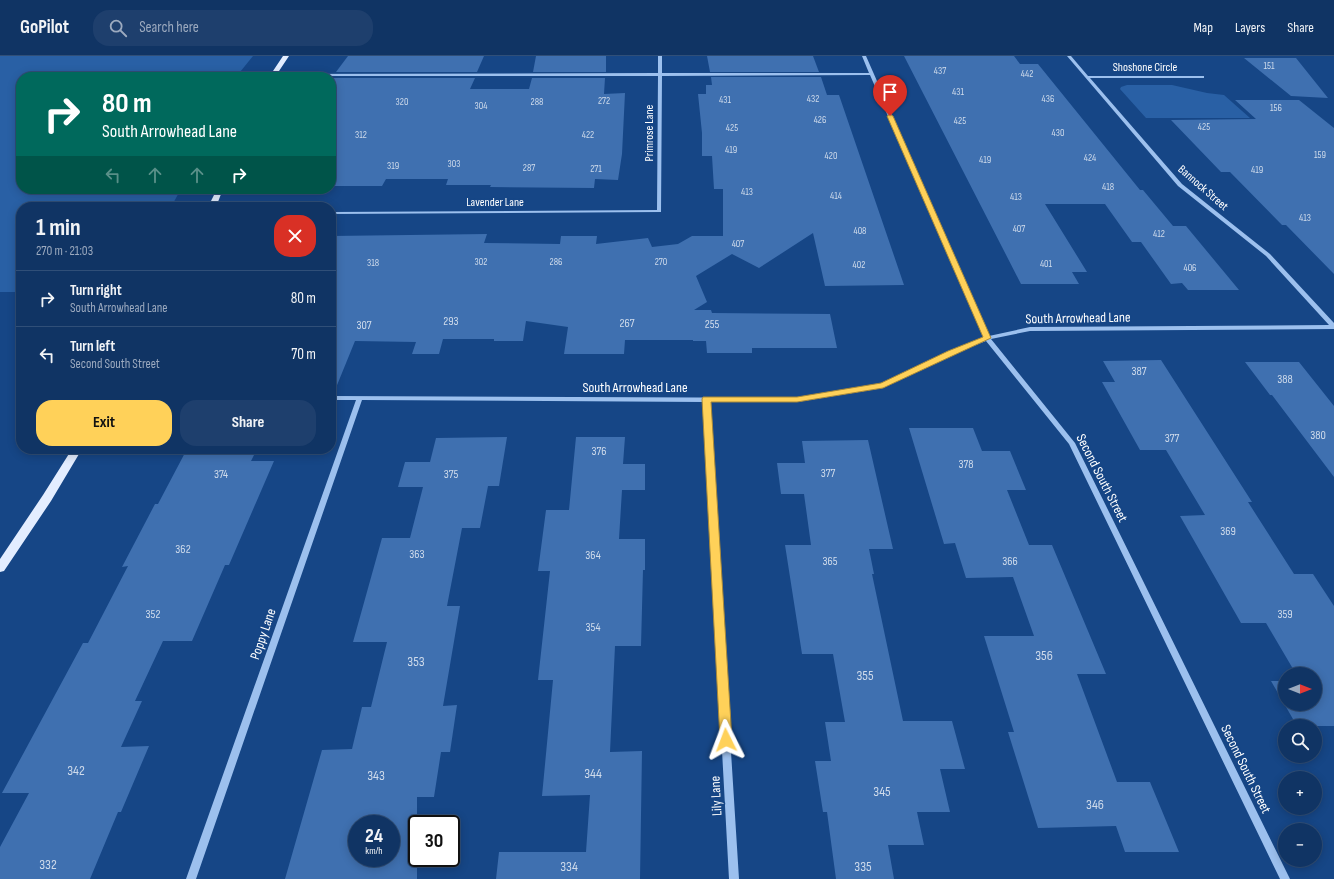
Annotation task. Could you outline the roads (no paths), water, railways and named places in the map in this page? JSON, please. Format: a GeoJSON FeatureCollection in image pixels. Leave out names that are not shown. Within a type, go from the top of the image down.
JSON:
{"type":"FeatureCollection","features":[{"type":"Feature","properties":{"kind":"main road"},"geometry":{"type":"LineString","coordinates":[[275,72],[286,56]]}},
{"type":"Feature","properties":{"kind":"main road"},"geometry":{"type":"LineString","coordinates":[[0,568],[74,454]]}},
{"type":"Feature","properties":{"kind":"street","name":"Primrose Lane"},"geometry":{"type":"LineString","coordinates":[[659,211],[660,56]]}},
{"type":"Feature","properties":{"kind":"street","name":"Second South Street"},"geometry":{"type":"LineString","coordinates":[[864,56],[987,338],[1072,443],[1285,879]]}},
{"type":"Feature","properties":{"kind":"street","name":"Bannock Street"},"geometry":{"type":"LineString","coordinates":[[1069,56],[1180,185],[1268,255],[1334,327]]}},
{"type":"Feature","properties":{"kind":"street"},"geometry":{"type":"LineString","coordinates":[[336,76],[872,74]]}},
{"type":"Feature","properties":{"kind":"street","name":"Shoshone Circle"},"geometry":{"type":"LineString","coordinates":[[1087,77],[1203,77]]}},
{"type":"Feature","properties":{"kind":"street","name":"Lavender Lane"},"geometry":{"type":"LineString","coordinates":[[336,213],[659,211]]}},
{"type":"Feature","properties":{"kind":"street","name":"South Arrowhead Lane"},"geometry":{"type":"LineString","coordinates":[[336,398],[797,400],[883,386],[950,353],[987,338],[1030,329],[1334,327]]}},
{"type":"Feature","properties":{"kind":"street","name":"Poppy Lane"},"geometry":{"type":"LineString","coordinates":[[191,879],[360,398]]}},
{"type":"Feature","properties":{"kind":"street","name":"Lily Lane"},"geometry":{"type":"LineString","coordinates":[[706,399],[734,879]]}}]}
